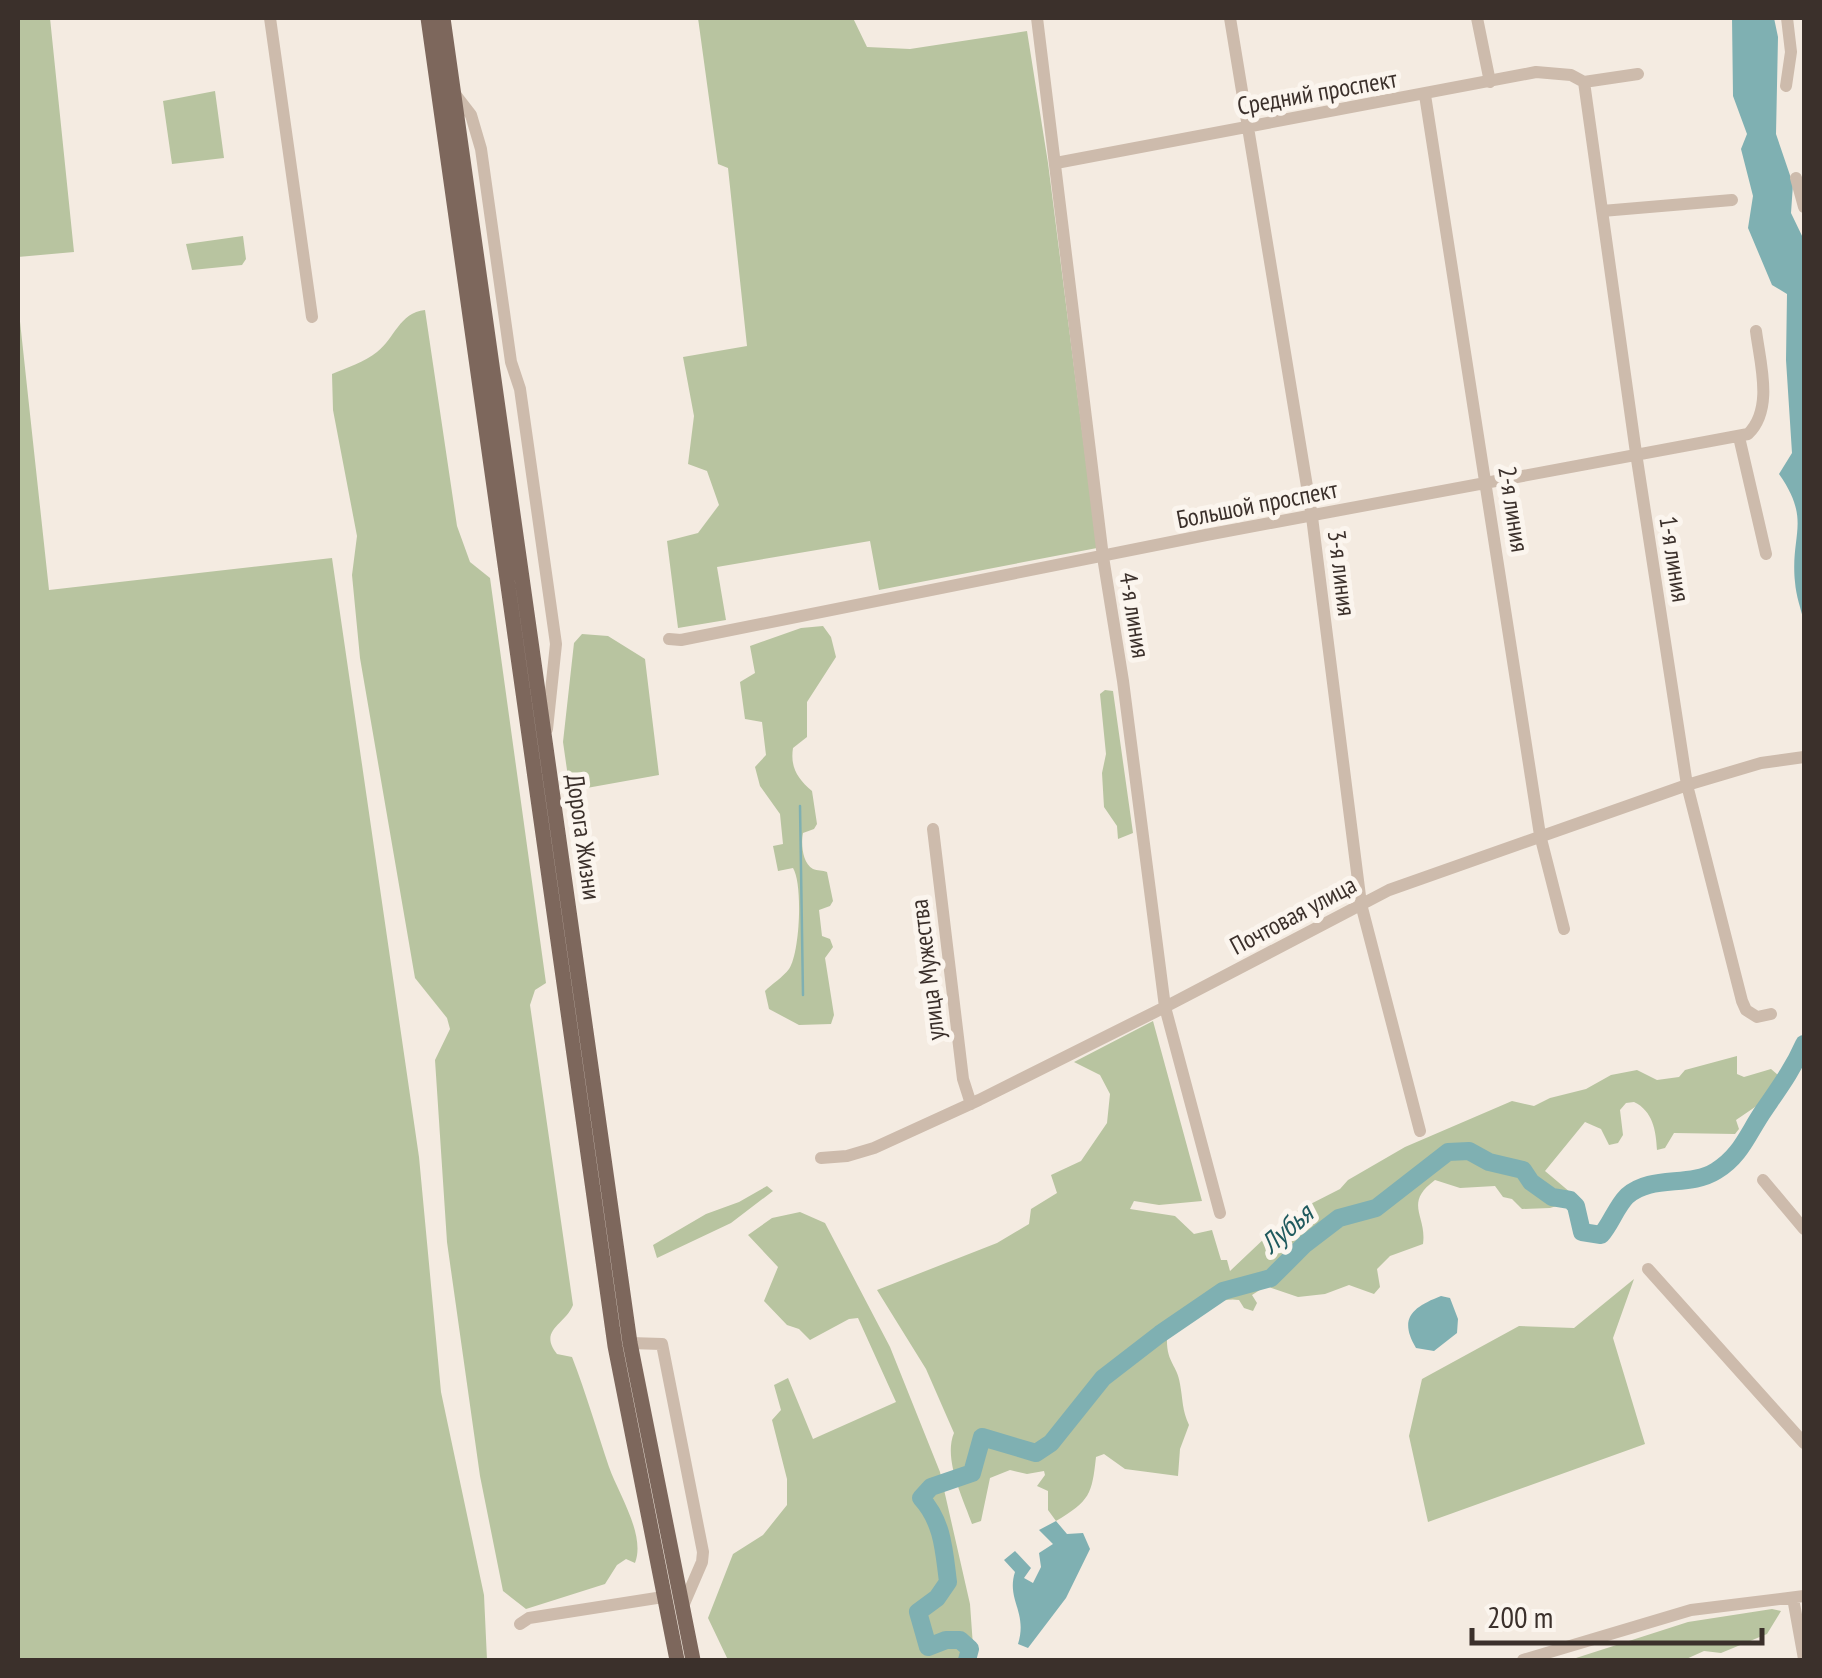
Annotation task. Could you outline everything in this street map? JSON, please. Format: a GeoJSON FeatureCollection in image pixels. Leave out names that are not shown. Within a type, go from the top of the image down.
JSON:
{"type":"FeatureCollection","features":[{"type":"Feature","properties":{"kind":"main road","name":"Дорога Жизни"},"geometry":{"type":"LineString","coordinates":[[428,18],[615,1346],[677,1660]]}},
{"type":"Feature","properties":{"kind":"main road","name":"Дорога Жизни"},"geometry":{"type":"LineString","coordinates":[[444,18],[630,1342],[693,1660]]}},
{"type":"Feature","properties":{"kind":"street"},"geometry":{"type":"LineString","coordinates":[[270,18],[312,318]]}},
{"type":"Feature","properties":{"kind":"street","name":"4-я линия"},"geometry":{"type":"LineString","coordinates":[[1036,18],[1103,556],[1165,1007],[1220,1214]]}},
{"type":"Feature","properties":{"kind":"street","name":"3-я линия"},"geometry":{"type":"LineString","coordinates":[[1230,18],[1312,517],[1361,904],[1420,1131]]}},
{"type":"Feature","properties":{"kind":"street"},"geometry":{"type":"LineString","coordinates":[[1477,18],[1490,82]]}},
{"type":"Feature","properties":{"kind":"street"},"geometry":{"type":"LineString","coordinates":[[1786,86],[1791,52],[1787,18]]}},
{"type":"Feature","properties":{"kind":"street","name":"Средний проспект"},"geometry":{"type":"LineString","coordinates":[[1056,163],[1536,72],[1570,75],[1584,82]]}},
{"type":"Feature","properties":{"kind":"street"},"geometry":{"type":"LineString","coordinates":[[1584,82],[1638,74]]}},
{"type":"Feature","properties":{"kind":"street","name":"1-я линия"},"geometry":{"type":"LineString","coordinates":[[1584,82],[1687,785],[1742,1002],[1757,1017],[1771,1014]]}},
{"type":"Feature","properties":{"kind":"street"},"geometry":{"type":"LineString","coordinates":[[454,93],[471,116],[481,149],[510,362],[520,389],[556,644],[545,741]]}},
{"type":"Feature","properties":{"kind":"street","name":"2-я линия"},"geometry":{"type":"LineString","coordinates":[[1424,95],[1540,836],[1564,929]]}},
{"type":"Feature","properties":{"kind":"street"},"geometry":{"type":"LineString","coordinates":[[1796,178],[1804,207]]}},
{"type":"Feature","properties":{"kind":"street"},"geometry":{"type":"LineString","coordinates":[[1602,211],[1732,200]]}},
{"type":"Feature","properties":{"kind":"street"},"geometry":{"type":"LineString","coordinates":[[1756,331],[1762,412],[1753,429],[1739,436],[1766,554]]}},
{"type":"Feature","properties":{"kind":"street","name":"Большой проспект"},"geometry":{"type":"LineString","coordinates":[[669,639],[681,640],[1739,436]]}},
{"type":"Feature","properties":{"kind":"street","name":"Почтовая улица"},"geometry":{"type":"LineString","coordinates":[[821,1158],[874,1148],[971,1104],[1389,890],[1687,785],[1761,763],[1804,757]]}},
{"type":"Feature","properties":{"kind":"street","name":"улица Мужества"},"geometry":{"type":"LineString","coordinates":[[933,829],[963,1079],[971,1104]]}},
{"type":"Feature","properties":{"kind":"street"},"geometry":{"type":"LineString","coordinates":[[1763,1180],[1804,1229]]}},
{"type":"Feature","properties":{"kind":"street"},"geometry":{"type":"LineString","coordinates":[[1648,1269],[1804,1444]]}},
{"type":"Feature","properties":{"kind":"street"},"geometry":{"type":"LineString","coordinates":[[630,1342],[662,1344],[681,1438],[703,1552],[682,1608]]}},
{"type":"Feature","properties":{"kind":"street"},"geometry":{"type":"LineString","coordinates":[[520,1624],[529,1618],[662,1597]]}},
{"type":"Feature","properties":{"kind":"street"},"geometry":{"type":"LineString","coordinates":[[1523,1660],[1691,1610],[1799,1597],[1804,1659]]}},
{"type":"Feature","properties":{"kind":"green space"},"geometry":{"type":"Polygon","coordinates":[[[18,18],[50,18],[74,252],[18,257],[18,18]]]}},
{"type":"Feature","properties":{"kind":"green space"},"geometry":{"type":"Polygon","coordinates":[[[698,18],[853,18],[867,47],[910,49],[1027,31],[1048,163],[1097,548],[879,590],[870,541],[717,567],[726,620],[678,628],[667,541],[698,533],[719,505],[707,471],[688,464],[694,416],[683,357],[747,346],[728,168],[718,164],[698,18]]]}},
{"type":"Feature","properties":{"kind":"green space"},"geometry":{"type":"Polygon","coordinates":[[[215,91],[224,158],[172,164],[163,101],[215,91]]]}},
{"type":"Feature","properties":{"kind":"green space"},"geometry":{"type":"Polygon","coordinates":[[[243,236],[246,259],[242,265],[192,270],[186,244],[243,236]]]}},
{"type":"Feature","properties":{"kind":"green space"},"geometry":{"type":"Polygon","coordinates":[[[18,303],[49,590],[332,558],[419,1157],[441,1392],[484,1595],[487,1660],[18,1660],[18,303]]]}},
{"type":"Feature","properties":{"kind":"green space"},"geometry":{"type":"Polygon","coordinates":[[[425,310],[457,526],[470,562],[490,578],[546,983],[535,990],[530,1005],[573,1305],[550,1339],[557,1354],[572,1357],[637,1540],[635,1563],[626,1559],[617,1565],[605,1584],[526,1609],[503,1591],[480,1476],[447,1242],[435,1060],[450,1029],[447,1018],[415,978],[360,658],[352,575],[357,536],[333,410],[332,374],[372,356],[403,321],[425,310]]]}},
{"type":"Feature","properties":{"kind":"green space"},"geometry":{"type":"Polygon","coordinates":[[[823,626],[831,637],[836,657],[807,702],[807,737],[793,748],[792,755],[796,772],[812,791],[817,824],[803,833],[804,858],[813,869],[827,872],[833,901],[819,910],[822,936],[830,939],[833,947],[825,958],[834,1015],[831,1024],[799,1025],[769,1009],[765,991],[787,972],[793,961],[798,934],[798,888],[793,868],[778,871],[773,846],[783,844],[780,814],[760,786],[755,767],[766,755],[762,722],[745,719],[740,682],[755,673],[750,646],[801,628],[823,626]]]}},
{"type":"Feature","properties":{"kind":"green space"},"geometry":{"type":"Polygon","coordinates":[[[582,634],[608,636],[645,659],[659,775],[570,791],[563,742],[574,643],[582,634]]]}},
{"type":"Feature","properties":{"kind":"green space"},"geometry":{"type":"Polygon","coordinates":[[[1113,691],[1133,833],[1118,839],[1117,826],[1104,807],[1102,773],[1106,754],[1100,694],[1113,691]]]}},
{"type":"Feature","properties":{"kind":"green space"},"geometry":{"type":"Polygon","coordinates":[[[1153,1021],[1202,1201],[1159,1205],[1134,1201],[1130,1209],[1175,1216],[1194,1234],[1212,1230],[1221,1260],[1227,1260],[1230,1271],[1289,1215],[1340,1189],[1348,1180],[1405,1147],[1512,1101],[1534,1106],[1586,1089],[1611,1075],[1637,1070],[1657,1080],[1679,1077],[1685,1070],[1737,1056],[1737,1074],[1744,1077],[1771,1069],[1778,1075],[1758,1105],[1736,1120],[1739,1129],[1735,1134],[1674,1133],[1665,1148],[1657,1150],[1649,1116],[1634,1102],[1626,1103],[1620,1110],[1623,1135],[1618,1143],[1609,1145],[1601,1129],[1585,1122],[1545,1171],[1577,1198],[1581,1215],[1574,1216],[1570,1207],[1563,1204],[1522,1209],[1512,1199],[1503,1197],[1495,1186],[1460,1188],[1435,1180],[1425,1188],[1418,1203],[1423,1244],[1390,1256],[1377,1269],[1380,1287],[1374,1294],[1349,1285],[1325,1294],[1298,1297],[1266,1286],[1252,1295],[1257,1303],[1253,1311],[1244,1308],[1239,1300],[1219,1302],[1167,1337],[1189,1425],[1180,1449],[1178,1476],[1125,1469],[1104,1454],[1096,1457],[1093,1480],[1083,1502],[1056,1521],[1048,1510],[1048,1491],[1037,1486],[1044,1471],[1027,1474],[1010,1470],[990,1478],[981,1521],[972,1524],[952,1466],[954,1433],[926,1369],[877,1290],[997,1243],[1029,1224],[1031,1209],[1057,1193],[1051,1175],[1081,1161],[1107,1123],[1110,1094],[1100,1075],[1074,1062],[1153,1021]]]}},
{"type":"Feature","properties":{"kind":"green space"},"geometry":{"type":"Polygon","coordinates":[[[767,1186],[773,1191],[731,1223],[657,1258],[653,1245],[706,1214],[767,1186]]]}},
{"type":"Feature","properties":{"kind":"green space"},"geometry":{"type":"Polygon","coordinates":[[[800,1212],[825,1223],[890,1347],[940,1472],[970,1604],[974,1660],[728,1660],[708,1618],[733,1554],[763,1535],[787,1505],[787,1479],[772,1420],[781,1410],[774,1385],[788,1378],[813,1439],[896,1402],[858,1318],[810,1340],[799,1329],[787,1325],[764,1301],[778,1267],[748,1235],[772,1218],[800,1212]]]}},
{"type":"Feature","properties":{"kind":"green space"},"geometry":{"type":"Polygon","coordinates":[[[1634,1279],[1613,1338],[1645,1444],[1428,1522],[1409,1436],[1422,1379],[1519,1326],[1574,1328],[1634,1279]]]}},
{"type":"Feature","properties":{"kind":"green space"},"geometry":{"type":"Polygon","coordinates":[[[1772,1609],[1781,1611],[1767,1634],[1721,1653],[1704,1651],[1684,1660],[1576,1658],[1688,1622],[1772,1609]]]}},
{"type":"Feature","properties":{"kind":"water"},"geometry":{"type":"Polygon","coordinates":[[[1732,18],[1774,18],[1778,37],[1776,134],[1793,184],[1791,213],[1804,240],[1804,622],[1795,582],[1795,504],[1779,474],[1792,453],[1786,360],[1787,294],[1772,285],[1748,228],[1753,196],[1741,149],[1747,134],[1733,96],[1732,18]]]}},
{"type":"Feature","properties":{"kind":"water"},"geometry":{"type":"Polygon","coordinates":[[[1441,1296],[1450,1298],[1458,1319],[1457,1333],[1434,1351],[1416,1348],[1408,1329],[1411,1315],[1441,1296]]]}},
{"type":"Feature","properties":{"kind":"water"},"geometry":{"type":"Polygon","coordinates":[[[1056,1521],[1067,1534],[1083,1533],[1090,1549],[1066,1598],[1028,1648],[1018,1644],[1015,1572],[1004,1560],[1015,1551],[1031,1568],[1024,1578],[1033,1583],[1041,1567],[1039,1553],[1053,1544],[1039,1530],[1056,1521]]]}},
{"type":"Feature","properties":{"kind":"waterway"},"geometry":{"type":"LineString","coordinates":[[800,806],[803,995]]}},
{"type":"Feature","properties":{"kind":"waterway","name":"Лубья"},"geometry":{"type":"LineString","coordinates":[[967,1660],[970,1649],[960,1640],[928,1647],[918,1612],[937,1598],[948,1582],[938,1527],[921,1498],[931,1487],[972,1473],[982,1437],[1036,1453],[1051,1443],[1103,1378],[1160,1334],[1223,1291],[1271,1278],[1339,1218],[1376,1208],[1448,1152],[1469,1151],[1489,1162],[1523,1170],[1531,1182],[1552,1197],[1570,1200],[1576,1206],[1582,1232],[1601,1235],[1623,1200],[1637,1189],[1705,1176],[1732,1158],[1804,1044]]}}]}
